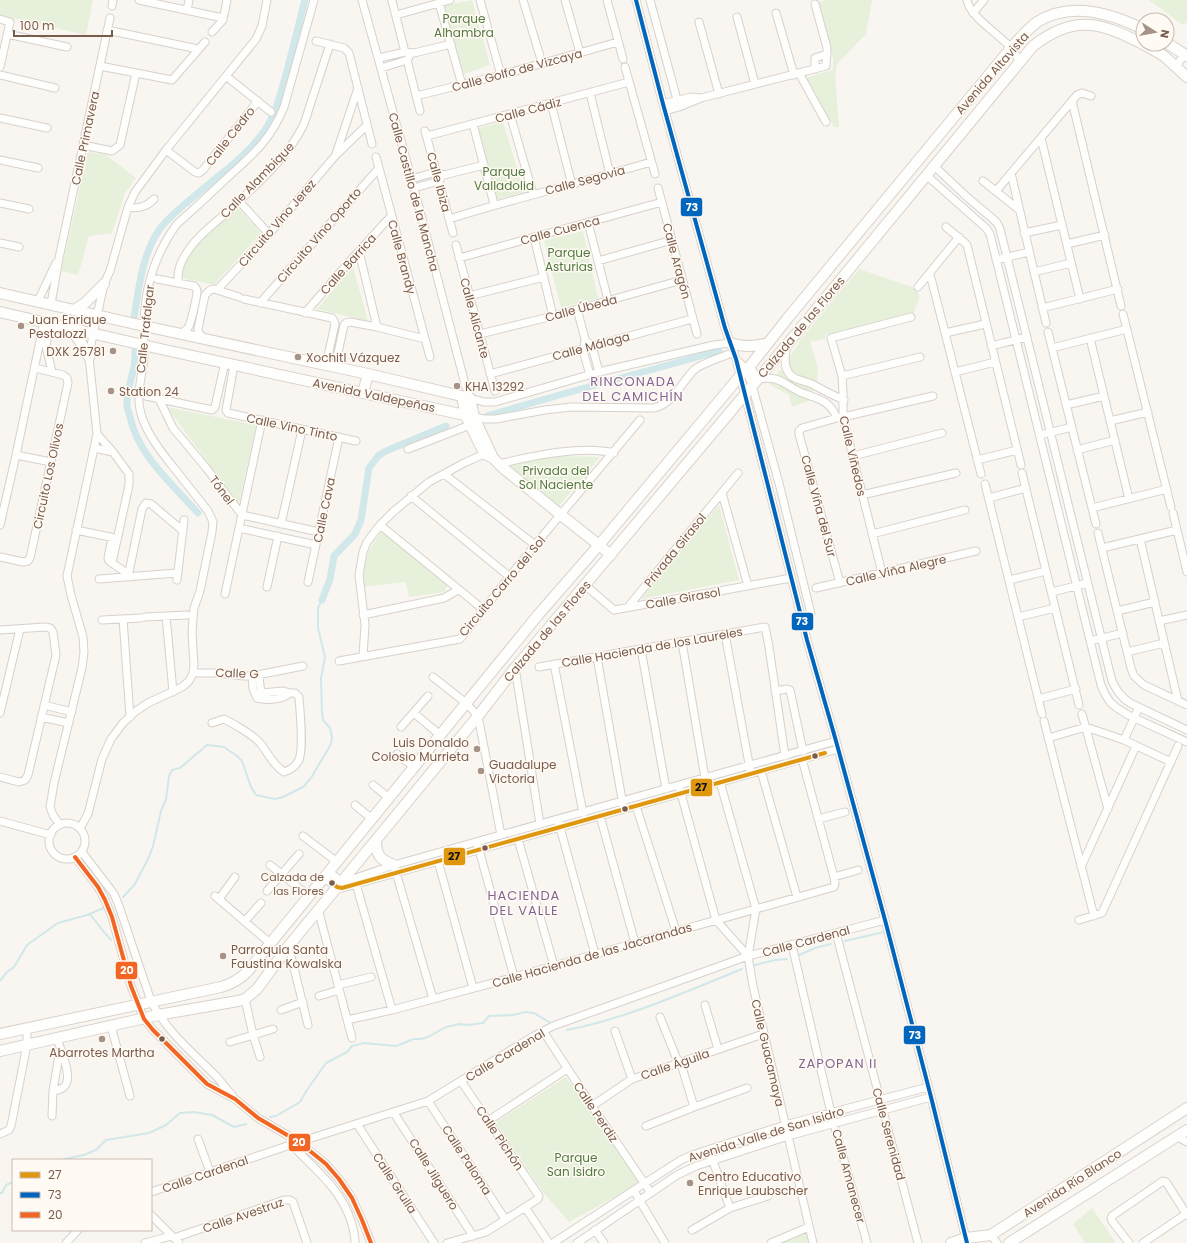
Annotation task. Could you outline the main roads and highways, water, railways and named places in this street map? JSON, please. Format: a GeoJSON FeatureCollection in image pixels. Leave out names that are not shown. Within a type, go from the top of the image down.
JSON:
{"type":"FeatureCollection","features":[{"type":"Feature","properties":{"kind":"waterway"},"geometry":{"type":"LineString","coordinates":[[134,317],[145,261],[153,240],[159,230],[175,213],[242,156],[260,137],[269,123],[281,94],[305,0]]}},
{"type":"Feature","properties":{"kind":"waterway"},"geometry":{"type":"LineString","coordinates":[[135,351],[127,398],[128,410],[134,431],[140,444],[157,468],[198,513]]}},
{"type":"Feature","properties":{"kind":"waterway"},"geometry":{"type":"LineString","coordinates":[[487,416],[719,351]]}},
{"type":"Feature","properties":{"kind":"waterway"},"geometry":{"type":"LineString","coordinates":[[322,600],[330,579],[334,556],[355,534],[361,520],[369,468],[378,456],[386,451],[446,426]]}},
{"type":"Feature","properties":{"kind":"waterway"},"geometry":{"type":"LineString","coordinates":[[123,897],[135,884],[149,857],[161,811],[166,799],[169,776],[172,770],[180,768],[207,745],[224,747],[242,761],[251,787],[256,795],[275,799],[283,797],[303,787],[311,778],[331,744],[332,737],[330,728],[323,720],[322,713],[321,678],[325,657],[318,628],[318,608],[322,600]]}},
{"type":"Feature","properties":{"kind":"waterway"},"geometry":{"type":"LineString","coordinates":[[0,981],[7,972],[14,967],[27,945],[58,923],[87,915],[106,907]]}},
{"type":"Feature","properties":{"kind":"waterway"},"geometry":{"type":"LineString","coordinates":[[90,914],[111,940]]}},
{"type":"Feature","properties":{"kind":"waterway"},"geometry":{"type":"LineString","coordinates":[[845,941],[884,932]]}},
{"type":"Feature","properties":{"kind":"waterway"},"geometry":{"type":"LineString","coordinates":[[799,955],[815,948],[831,944]]}},
{"type":"Feature","properties":{"kind":"waterway"},"geometry":{"type":"LineString","coordinates":[[755,965],[775,960],[787,959]]}},
{"type":"Feature","properties":{"kind":"waterway"},"geometry":{"type":"LineString","coordinates":[[567,1030],[612,1019],[678,995],[742,969]]}},
{"type":"Feature","properties":{"kind":"waterway"},"geometry":{"type":"LineString","coordinates":[[270,1117],[276,1116],[300,1102],[326,1063],[347,1052],[352,1046],[364,1043],[396,1046],[414,1039],[428,1037],[446,1027],[460,1024],[468,1025],[483,1023],[489,1016],[513,1015],[525,1012],[534,1013],[549,1022]]}},
{"type":"Feature","properties":{"kind":"waterway"},"geometry":{"type":"LineString","coordinates":[[64,1159],[84,1155],[96,1150],[106,1140],[149,1133],[166,1125],[180,1113],[194,1112],[212,1115],[234,1127],[246,1124]]}},
{"type":"Feature","properties":{"kind":"waterway"},"geometry":{"type":"LineString","coordinates":[[0,1193],[2,1193],[6,1185],[12,1182]]}},
{"type":"Feature","properties":{"kind":"place","name":"Juan Enrique Pestalozzi"},"geometry":{"type":"Point","coordinates":[21,326]}},
{"type":"Feature","properties":{"kind":"place","name":"DXK 25781"},"geometry":{"type":"Point","coordinates":[113,351]}},
{"type":"Feature","properties":{"kind":"place","name":"Xochitl Vázquez"},"geometry":{"type":"Point","coordinates":[298,357]}},
{"type":"Feature","properties":{"kind":"place","name":"KHA 13292"},"geometry":{"type":"Point","coordinates":[457,386]}},
{"type":"Feature","properties":{"kind":"place","name":"Station 24"},"geometry":{"type":"Point","coordinates":[111,391]}},
{"type":"Feature","properties":{"kind":"place","name":"Luis Donaldo Colosio Murrieta"},"geometry":{"type":"Point","coordinates":[477,749]}},
{"type":"Feature","properties":{"kind":"place","name":"Guadalupe Victoria"},"geometry":{"type":"Point","coordinates":[481,771]}},
{"type":"Feature","properties":{"kind":"place","name":"Calzada de las Flores"},"geometry":{"type":"Point","coordinates":[332,883]}},
{"type":"Feature","properties":{"kind":"place","name":"Parroquia Santa Faustina Kowalska"},"geometry":{"type":"Point","coordinates":[223,956]}},
{"type":"Feature","properties":{"kind":"place","name":"Abarrotes Martha"},"geometry":{"type":"Point","coordinates":[102,1039]}},
{"type":"Feature","properties":{"kind":"place","name":"Centro Educativo Enrique Laubscher"},"geometry":{"type":"Point","coordinates":[690,1183]}},
{"type":"Feature","properties":{"kind":"district","name":"RINCONADA DEL CAMICHÍN"},"geometry":{"type":"Point","coordinates":[633,388]}},
{"type":"Feature","properties":{"kind":"district","name":"HACIENDA DEL VALLE"},"geometry":{"type":"Point","coordinates":[524,902]}},
{"type":"Feature","properties":{"kind":"district","name":"ZAPOPAN II"},"geometry":{"type":"Point","coordinates":[838,1063]}},
{"type":"Feature","properties":{"kind":"park label","name":"Parque Alhambra"},"geometry":{"type":"Point","coordinates":[464,25]}},
{"type":"Feature","properties":{"kind":"park label","name":"Parque Valladolid"},"geometry":{"type":"Point","coordinates":[504,178]}},
{"type":"Feature","properties":{"kind":"park label","name":"Parque Asturias"},"geometry":{"type":"Point","coordinates":[569,259]}},
{"type":"Feature","properties":{"kind":"park label","name":"Privada del Sol Naciente"},"geometry":{"type":"Point","coordinates":[556,477]}},
{"type":"Feature","properties":{"kind":"park label","name":"Parque San Isidro"},"geometry":{"type":"Point","coordinates":[576,1164]}}]}
